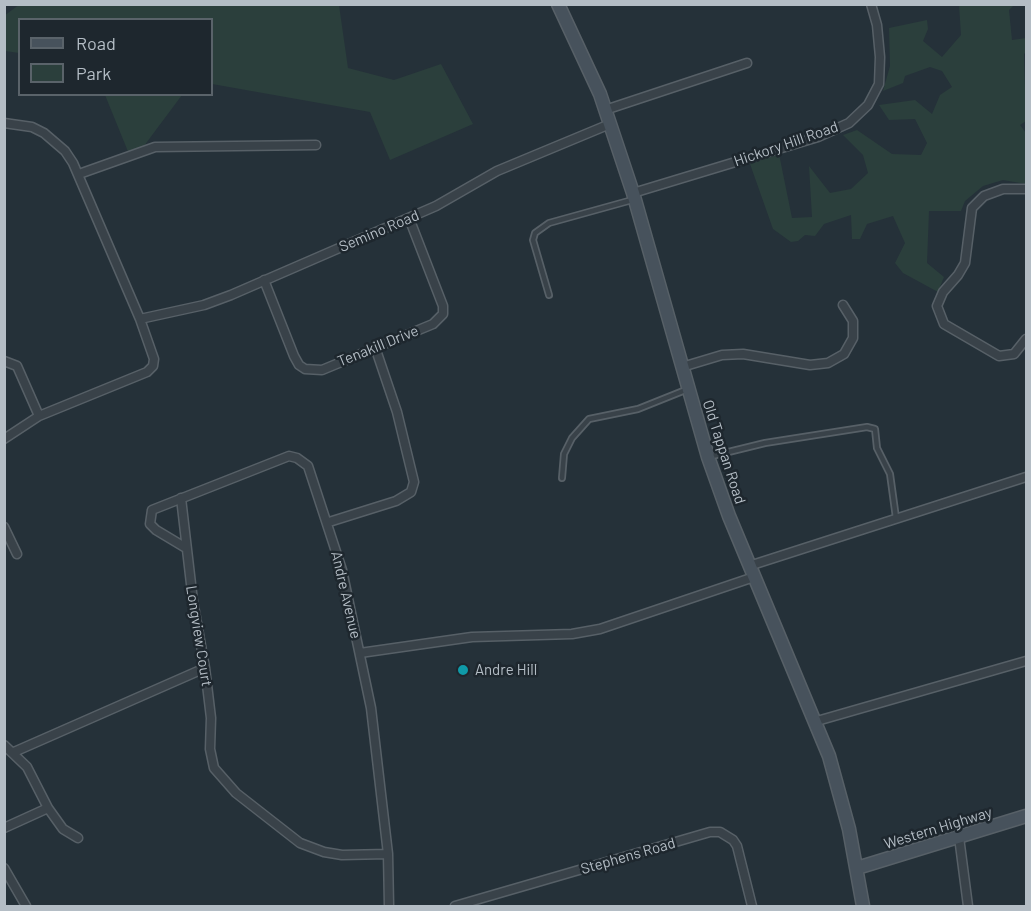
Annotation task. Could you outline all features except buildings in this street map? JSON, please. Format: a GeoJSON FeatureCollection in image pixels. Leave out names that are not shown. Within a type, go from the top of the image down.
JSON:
{"type":"FeatureCollection","features":[{"type":"Feature","properties":{"kind":"main road","name":"Old Tappan Road"},"geometry":{"type":"LineString","coordinates":[[558,4],[587,63],[634,196],[708,457],[751,572],[817,721],[840,792],[863,906]]}},
{"type":"Feature","properties":{"kind":"main road","name":"Western Highway"},"geometry":{"type":"LineString","coordinates":[[857,868],[1026,816]]}},
{"type":"Feature","properties":{"kind":"street","name":"Hickory Hill Road"},"geometry":{"type":"LineString","coordinates":[[634,196],[818,136],[849,123],[868,105],[879,84],[880,57],[877,22],[871,4]]}},
{"type":"Feature","properties":{"kind":"street"},"geometry":{"type":"LineString","coordinates":[[605,110],[747,63]]}},
{"type":"Feature","properties":{"kind":"street"},"geometry":{"type":"LineString","coordinates":[[4,123],[32,127],[44,133],[65,151],[80,174],[154,359],[153,366],[147,372],[39,416],[4,439]]}},
{"type":"Feature","properties":{"kind":"street","name":"Semino Road"},"geometry":{"type":"LineString","coordinates":[[140,320],[204,305],[264,280],[436,206],[497,171],[610,124]]}},
{"type":"Feature","properties":{"kind":"street"},"geometry":{"type":"LineString","coordinates":[[80,174],[155,147],[316,145]]}},
{"type":"Feature","properties":{"kind":"street"},"geometry":{"type":"LineString","coordinates":[[1026,189],[1003,189],[984,196],[972,208],[965,263],[943,292],[937,306],[944,324],[999,356],[1014,354],[1026,339]]}},
{"type":"Feature","properties":{"kind":"street","name":"Tenakill Drive"},"geometry":{"type":"LineString","coordinates":[[264,280],[294,356],[299,365],[305,369],[322,370],[432,324],[444,314],[409,218]]}},
{"type":"Feature","properties":{"kind":"street"},"geometry":{"type":"LineString","coordinates":[[682,367],[722,355],[743,354],[810,365],[828,363],[844,354],[854,338],[853,321],[843,305]]}},
{"type":"Feature","properties":{"kind":"street"},"geometry":{"type":"LineString","coordinates":[[186,548],[150,524],[152,510],[289,456],[297,458],[308,466],[329,522],[396,501],[411,492],[414,482],[402,432],[375,347]]}},
{"type":"Feature","properties":{"kind":"street"},"geometry":{"type":"LineString","coordinates":[[4,361],[17,366],[39,416]]}},
{"type":"Feature","properties":{"kind":"street"},"geometry":{"type":"LineString","coordinates":[[360,653],[472,637],[572,634],[600,628],[896,518],[1026,477]]}},
{"type":"Feature","properties":{"kind":"street","name":"Longview Court"},"geometry":{"type":"LineString","coordinates":[[181,498],[186,548],[205,668],[211,718],[211,758],[214,768],[226,784],[300,843],[342,855],[388,854]]}},
{"type":"Feature","properties":{"kind":"street","name":"Andre Avenue"},"geometry":{"type":"LineString","coordinates":[[329,522],[371,708],[388,854],[389,906]]}},
{"type":"Feature","properties":{"kind":"street"},"geometry":{"type":"LineString","coordinates":[[4,527],[17,554]]}},
{"type":"Feature","properties":{"kind":"street"},"geometry":{"type":"LineString","coordinates":[[817,721],[1026,661]]}},
{"type":"Feature","properties":{"kind":"street"},"geometry":{"type":"LineString","coordinates":[[14,752],[205,668]]}},
{"type":"Feature","properties":{"kind":"street"},"geometry":{"type":"LineString","coordinates":[[4,744],[27,767],[48,808],[63,829],[78,838]]}},
{"type":"Feature","properties":{"kind":"street"},"geometry":{"type":"LineString","coordinates":[[4,828],[48,808]]}},
{"type":"Feature","properties":{"kind":"street","name":"Stephens Road"},"geometry":{"type":"LineString","coordinates":[[455,906],[720,832],[733,840],[737,846],[752,906]]}},
{"type":"Feature","properties":{"kind":"street"},"geometry":{"type":"LineString","coordinates":[[958,837],[968,906]]}},
{"type":"Feature","properties":{"kind":"street"},"geometry":{"type":"LineString","coordinates":[[4,868],[26,906]]}},
{"type":"Feature","properties":{"kind":"lane"},"geometry":{"type":"LineString","coordinates":[[549,295],[533,240],[535,233],[549,224],[634,196]]}},
{"type":"Feature","properties":{"kind":"lane"},"geometry":{"type":"LineString","coordinates":[[562,478],[564,454],[572,438],[589,419],[638,409],[688,389]]}},
{"type":"Feature","properties":{"kind":"lane"},"geometry":{"type":"LineString","coordinates":[[708,457],[765,443],[867,427],[875,429],[877,448],[890,474],[896,518]]}},
{"type":"Feature","properties":{"kind":"green space"},"geometry":{"type":"Polygon","coordinates":[[[20,4],[339,5],[348,68],[394,80],[441,64],[473,124],[390,160],[370,112],[213,84],[213,18],[18,18],[18,53],[5,51],[4,16],[20,4]]]}},
{"type":"Feature","properties":{"kind":"green space"},"geometry":{"type":"Polygon","coordinates":[[[959,5],[1014,5],[1009,10],[1012,40],[1026,38],[1024,54],[1026,121],[1020,125],[1026,133],[1026,184],[1003,180],[983,186],[965,201],[961,211],[929,211],[927,263],[944,277],[938,292],[903,273],[895,263],[905,243],[893,216],[867,224],[860,239],[852,239],[851,215],[824,224],[815,236],[805,235],[798,241],[791,242],[773,229],[750,164],[779,154],[792,218],[812,217],[809,166],[830,193],[851,189],[868,173],[863,155],[843,135],[857,130],[892,154],[921,155],[927,143],[915,119],[889,120],[879,105],[915,100],[932,114],[940,95],[952,87],[942,71],[930,67],[905,76],[903,83],[883,91],[890,66],[889,28],[927,20],[928,29],[923,41],[942,57],[961,35],[959,5]]]}},
{"type":"Feature","properties":{"kind":"green space"},"geometry":{"type":"Polygon","coordinates":[[[105,96],[181,96],[141,150],[129,154],[105,96]]]}},
{"type":"Feature","properties":{"kind":"place","name":"Andre Hill"},"geometry":{"type":"Point","coordinates":[463,670]}}]}
